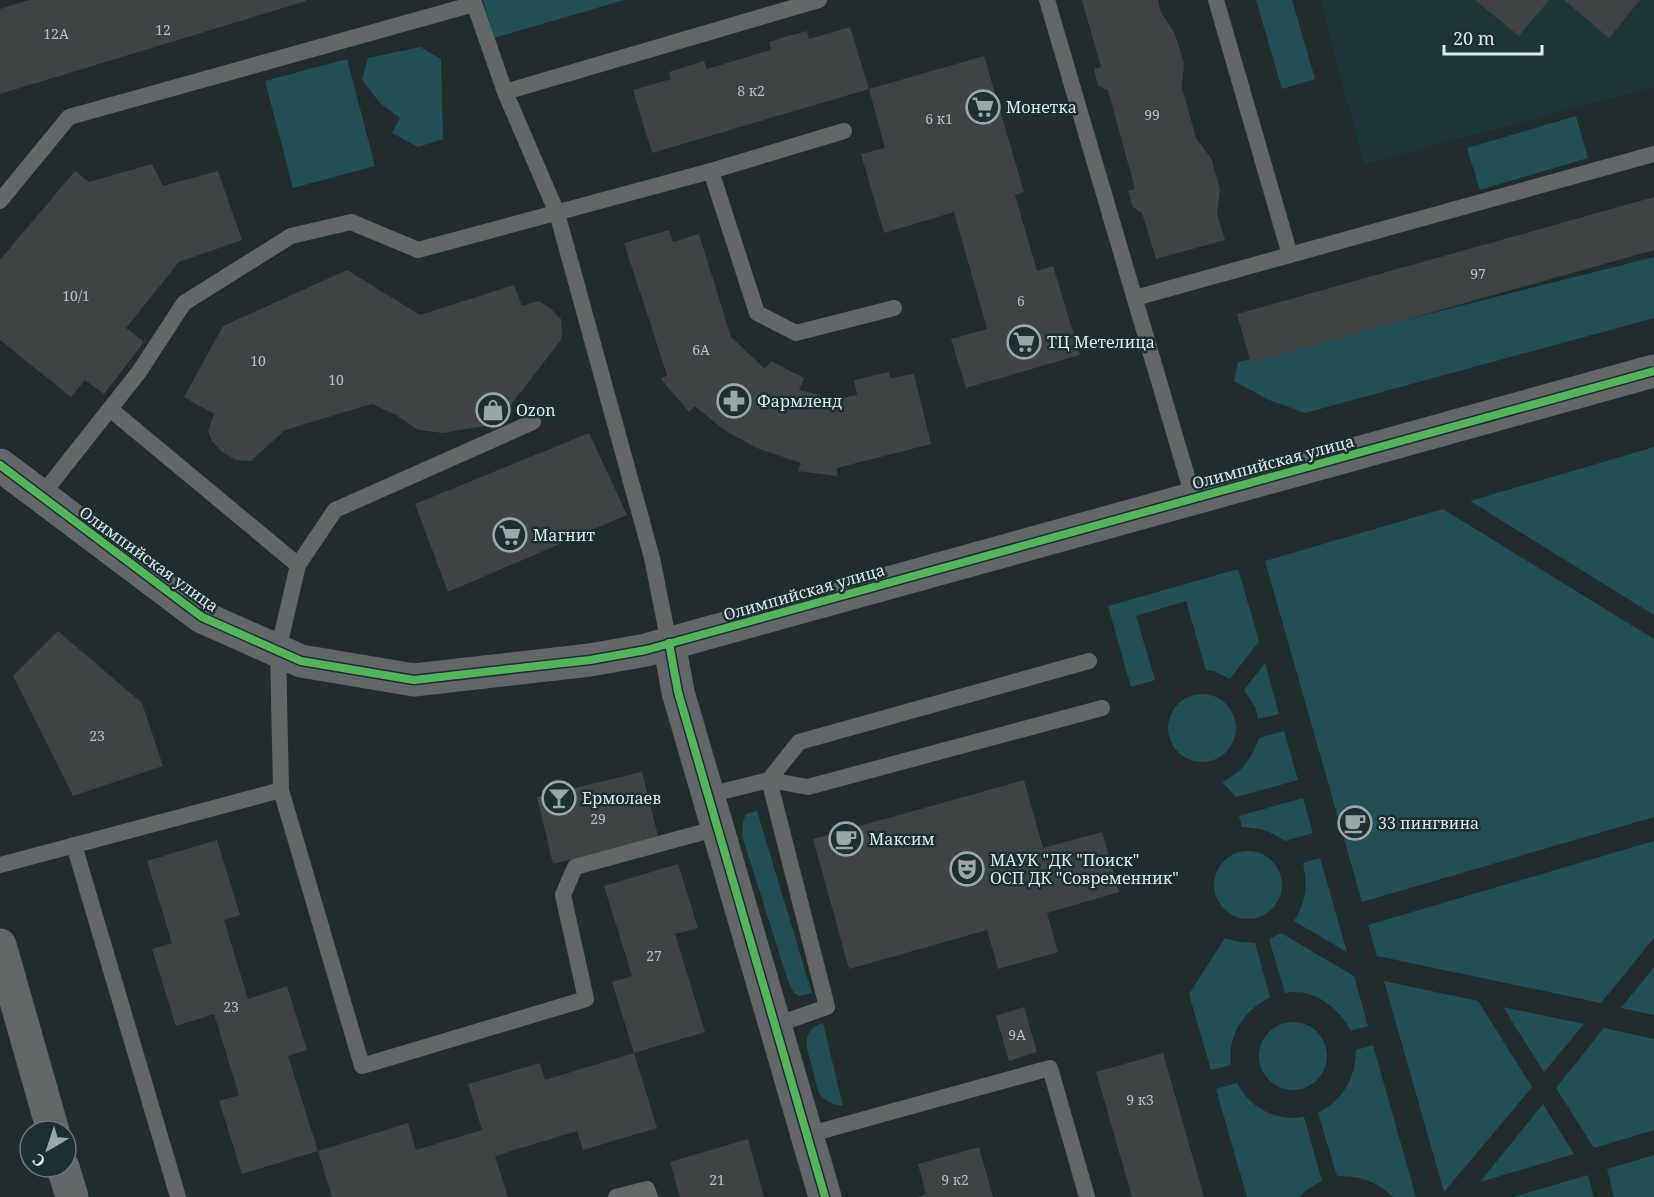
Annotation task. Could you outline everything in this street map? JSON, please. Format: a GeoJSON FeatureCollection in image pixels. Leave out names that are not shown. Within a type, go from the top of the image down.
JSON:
{"type":"FeatureCollection","features":[{"type":"Feature","properties":{"kind":"street","name":"Олимпийская улица"},"geometry":{"type":"LineString","coordinates":[[0,465],[202,617],[301,661],[414,680],[591,660],[646,650],[1654,371]]}},
{"type":"Feature","properties":{"kind":"street"},"geometry":{"type":"LineString","coordinates":[[669,643],[678,692],[825,1197]]}},
{"type":"Feature","properties":{"kind":"street"},"geometry":{"type":"LineString","coordinates":[[0,945],[50,1119]]}},
{"type":"Feature","properties":{"kind":"street"},"geometry":{"type":"LineString","coordinates":[[67,1179],[72,1197]]}},
{"type":"Feature","properties":{"kind":"lane"},"geometry":{"type":"LineString","coordinates":[[505,92],[819,0]]}},
{"type":"Feature","properties":{"kind":"lane"},"geometry":{"type":"LineString","coordinates":[[1047,0],[1194,498]]}},
{"type":"Feature","properties":{"kind":"lane"},"geometry":{"type":"LineString","coordinates":[[1216,0],[1290,255]]}},
{"type":"Feature","properties":{"kind":"lane"},"geometry":{"type":"LineString","coordinates":[[0,201],[69,117],[474,2],[505,92],[556,213],[652,558],[669,643]]}},
{"type":"Feature","properties":{"kind":"lane"},"geometry":{"type":"LineString","coordinates":[[41,496],[139,372],[184,303],[291,236],[351,222],[418,250],[711,171],[844,131]]}},
{"type":"Feature","properties":{"kind":"lane"},"geometry":{"type":"LineString","coordinates":[[1135,298],[1654,154]]}},
{"type":"Feature","properties":{"kind":"lane"},"geometry":{"type":"LineString","coordinates":[[711,171],[757,313],[796,333],[894,308]]}},
{"type":"Feature","properties":{"kind":"lane"},"geometry":{"type":"LineString","coordinates":[[110,409],[298,565]]}},
{"type":"Feature","properties":{"kind":"lane"},"geometry":{"type":"LineString","coordinates":[[533,422],[335,510],[298,565],[278,651],[281,790],[362,1066],[586,999],[563,895],[575,867],[718,828]]}},
{"type":"Feature","properties":{"kind":"lane"},"geometry":{"type":"LineString","coordinates":[[769,780],[799,742],[1089,661]]}},
{"type":"Feature","properties":{"kind":"lane"},"geometry":{"type":"LineString","coordinates":[[708,795],[769,780],[808,788],[1102,708]]}},
{"type":"Feature","properties":{"kind":"lane"},"geometry":{"type":"LineString","coordinates":[[769,780],[827,1007],[776,1025]]}},
{"type":"Feature","properties":{"kind":"lane"},"geometry":{"type":"LineString","coordinates":[[0,865],[281,790]]}},
{"type":"Feature","properties":{"kind":"lane"},"geometry":{"type":"LineString","coordinates":[[74,845],[178,1197]]}},
{"type":"Feature","properties":{"kind":"lane"},"geometry":{"type":"LineString","coordinates":[[807,1135],[1050,1068],[1087,1197]]}},
{"type":"Feature","properties":{"kind":"lane"},"geometry":{"type":"LineString","coordinates":[[616,1197],[647,1189],[650,1197]]}},
{"type":"Feature","properties":{"kind":"shaded area"},"geometry":{"type":"Polygon","coordinates":[[[483,0],[624,0],[494,38],[483,0]]]}},
{"type":"Feature","properties":{"kind":"shaded area"},"geometry":{"type":"Polygon","coordinates":[[[1256,0],[1292,0],[1315,79],[1282,89],[1256,0]]]}},
{"type":"Feature","properties":{"kind":"shaded area"},"geometry":{"type":"Polygon","coordinates":[[[1320,0],[1654,0],[1654,87],[1364,164],[1320,0]]]}},
{"type":"Feature","properties":{"kind":"shaded area"},"geometry":{"type":"Polygon","coordinates":[[[420,47],[441,59],[443,139],[418,147],[392,133],[400,118],[380,103],[362,80],[368,58],[420,47]]]}},
{"type":"Feature","properties":{"kind":"shaded area"},"geometry":{"type":"Polygon","coordinates":[[[347,59],[375,166],[293,188],[265,81],[347,59]]]}},
{"type":"Feature","properties":{"kind":"shaded area"},"geometry":{"type":"Polygon","coordinates":[[[1576,116],[1588,158],[1480,190],[1467,148],[1576,116]]]}},
{"type":"Feature","properties":{"kind":"shaded area"},"geometry":{"type":"Polygon","coordinates":[[[1654,257],[1654,318],[1305,413],[1269,400],[1234,381],[1238,362],[1654,257]]]}},
{"type":"Feature","properties":{"kind":"shaded area"},"geometry":{"type":"Polygon","coordinates":[[[1654,447],[1654,615],[1470,501],[1654,447]]]}},
{"type":"Feature","properties":{"kind":"shaded area"},"geometry":{"type":"Polygon","coordinates":[[[1443,509],[1654,639],[1654,817],[1362,902],[1265,561],[1443,509]]]}},
{"type":"Feature","properties":{"kind":"shaded area"},"geometry":{"type":"Polygon","coordinates":[[[1238,569],[1259,641],[1230,679],[1214,671],[1206,670],[1186,601],[1136,616],[1155,680],[1131,687],[1108,606],[1238,569]]]}},
{"type":"Feature","properties":{"kind":"shaded area"},"geometry":{"type":"Polygon","coordinates":[[[1265,663],[1279,714],[1258,719],[1256,709],[1244,690],[1265,663]]]}},
{"type":"Feature","properties":{"kind":"shaded area"},"geometry":{"type":"Polygon","coordinates":[[[1202,694],[1215,697],[1226,704],[1233,715],[1236,728],[1233,741],[1226,752],[1215,759],[1202,762],[1189,759],[1178,752],[1171,741],[1168,728],[1171,715],[1178,704],[1189,697],[1202,694]]]}},
{"type":"Feature","properties":{"kind":"shaded area"},"geometry":{"type":"Polygon","coordinates":[[[1284,731],[1298,780],[1236,797],[1222,782],[1245,764],[1253,753],[1259,738],[1284,731]]]}},
{"type":"Feature","properties":{"kind":"shaded area"},"geometry":{"type":"Polygon","coordinates":[[[1303,798],[1313,833],[1285,841],[1265,831],[1242,827],[1239,816],[1303,798]]]}},
{"type":"Feature","properties":{"kind":"shaded area"},"geometry":{"type":"Polygon","coordinates":[[[757,811],[812,993],[800,996],[794,993],[788,981],[742,836],[746,814],[757,811]]]}},
{"type":"Feature","properties":{"kind":"shaded area"},"geometry":{"type":"Polygon","coordinates":[[[1654,841],[1654,938],[1601,1003],[1377,956],[1368,925],[1654,841]]]}},
{"type":"Feature","properties":{"kind":"shaded area"},"geometry":{"type":"Polygon","coordinates":[[[1248,851],[1261,854],[1272,861],[1279,872],[1282,885],[1279,898],[1272,909],[1261,916],[1248,919],[1235,916],[1224,909],[1217,898],[1214,885],[1217,872],[1224,861],[1235,854],[1248,851]]]}},
{"type":"Feature","properties":{"kind":"shaded area"},"geometry":{"type":"Polygon","coordinates":[[[1320,858],[1347,952],[1294,921],[1305,894],[1303,863],[1320,858]]]}},
{"type":"Feature","properties":{"kind":"shaded area"},"geometry":{"type":"Polygon","coordinates":[[[1281,933],[1354,976],[1368,1026],[1351,1031],[1339,1014],[1324,1001],[1305,993],[1285,993],[1269,939],[1281,933]]]}},
{"type":"Feature","properties":{"kind":"shaded area"},"geometry":{"type":"Polygon","coordinates":[[[1225,938],[1255,943],[1270,997],[1252,1009],[1239,1025],[1232,1043],[1231,1065],[1211,1070],[1189,994],[1225,938]]]}},
{"type":"Feature","properties":{"kind":"shaded area"},"geometry":{"type":"Polygon","coordinates":[[[1654,967],[1654,1015],[1621,1008],[1654,967]]]}},
{"type":"Feature","properties":{"kind":"shaded area"},"geometry":{"type":"Polygon","coordinates":[[[1384,981],[1478,1001],[1532,1087],[1444,1192],[1384,981]]]}},
{"type":"Feature","properties":{"kind":"shaded area"},"geometry":{"type":"Polygon","coordinates":[[[1503,1007],[1584,1024],[1544,1072],[1503,1007]]]}},
{"type":"Feature","properties":{"kind":"shaded area"},"geometry":{"type":"Polygon","coordinates":[[[1293,1022],[1306,1025],[1317,1032],[1324,1043],[1327,1056],[1324,1069],[1317,1080],[1306,1087],[1293,1090],[1280,1087],[1269,1080],[1262,1069],[1259,1056],[1262,1043],[1269,1032],[1280,1025],[1293,1022]]]}},
{"type":"Feature","properties":{"kind":"shaded area"},"geometry":{"type":"Polygon","coordinates":[[[823,1023],[843,1106],[836,1105],[821,1096],[809,1056],[807,1042],[810,1031],[823,1023]]]}},
{"type":"Feature","properties":{"kind":"shaded area"},"geometry":{"type":"Polygon","coordinates":[[[1604,1028],[1654,1039],[1654,1130],[1594,1148],[1556,1088],[1604,1028]]]}},
{"type":"Feature","properties":{"kind":"shaded area"},"geometry":{"type":"Polygon","coordinates":[[[1373,1045],[1416,1197],[1393,1197],[1367,1180],[1337,1176],[1318,1113],[1335,1101],[1346,1087],[1353,1070],[1356,1050],[1373,1045]]]}},
{"type":"Feature","properties":{"kind":"shaded area"},"geometry":{"type":"Polygon","coordinates":[[[1237,1083],[1249,1100],[1265,1111],[1284,1117],[1304,1117],[1322,1181],[1300,1197],[1247,1197],[1216,1089],[1237,1083]]]}},
{"type":"Feature","properties":{"kind":"shaded area"},"geometry":{"type":"Polygon","coordinates":[[[1543,1104],[1574,1154],[1480,1182],[1543,1104]]]}},
{"type":"Feature","properties":{"kind":"shaded area"},"geometry":{"type":"Polygon","coordinates":[[[1654,1155],[1654,1197],[1614,1197],[1607,1169],[1654,1155]]]}},
{"type":"Feature","properties":{"kind":"shaded area"},"geometry":{"type":"Polygon","coordinates":[[[1588,1175],[1594,1197],[1513,1197],[1588,1175]]]}},
{"type":"Feature","properties":{"kind":"building"},"geometry":{"type":"Polygon","coordinates":[[[29,0],[306,1],[0,94],[0,9],[29,0]]]}},
{"type":"Feature","properties":{"kind":"building"},"geometry":{"type":"Polygon","coordinates":[[[1082,0],[1158,0],[1161,12],[1175,34],[1184,63],[1182,88],[1196,138],[1212,160],[1220,189],[1217,214],[1225,240],[1156,259],[1142,213],[1133,207],[1128,191],[1135,189],[1108,90],[1098,86],[1094,69],[1101,67],[1082,0]]]}},
{"type":"Feature","properties":{"kind":"building"},"geometry":{"type":"Polygon","coordinates":[[[1475,0],[1549,0],[1519,36],[1475,0]]]}},
{"type":"Feature","properties":{"kind":"building"},"geometry":{"type":"Polygon","coordinates":[[[1564,0],[1640,0],[1609,38],[1564,0]]]}},
{"type":"Feature","properties":{"kind":"building"},"geometry":{"type":"Polygon","coordinates":[[[850,27],[869,89],[652,153],[633,90],[671,79],[669,72],[704,61],[707,69],[771,50],[769,42],[788,36],[807,31],[809,39],[850,27]]]}},
{"type":"Feature","properties":{"kind":"building"},"geometry":{"type":"Polygon","coordinates":[[[984,56],[1024,192],[1015,195],[1037,271],[1053,266],[1080,355],[966,388],[951,339],[987,329],[954,212],[884,233],[861,154],[885,148],[869,89],[984,56]]]}},
{"type":"Feature","properties":{"kind":"building"},"geometry":{"type":"Polygon","coordinates":[[[152,164],[163,186],[218,171],[242,240],[179,262],[126,328],[144,342],[104,394],[85,380],[71,397],[0,340],[0,260],[75,171],[89,182],[152,164]]]}},
{"type":"Feature","properties":{"kind":"building"},"geometry":{"type":"Polygon","coordinates":[[[1654,197],[1654,250],[1251,363],[1237,314],[1654,197]]]}},
{"type":"Feature","properties":{"kind":"building"},"geometry":{"type":"Polygon","coordinates":[[[669,230],[673,242],[699,234],[731,337],[765,369],[771,361],[804,378],[799,390],[837,399],[857,395],[854,380],[889,372],[890,378],[914,374],[931,444],[837,468],[837,476],[798,471],[801,463],[757,448],[724,430],[695,406],[689,412],[661,379],[667,375],[624,243],[669,230]]]}},
{"type":"Feature","properties":{"kind":"building"},"geometry":{"type":"Polygon","coordinates":[[[347,270],[420,315],[514,285],[522,306],[538,301],[549,307],[561,319],[561,340],[496,424],[443,433],[418,430],[396,415],[372,404],[285,430],[251,461],[236,460],[222,452],[212,441],[208,431],[214,414],[184,397],[223,326],[347,270]]]}},
{"type":"Feature","properties":{"kind":"building"},"geometry":{"type":"Polygon","coordinates":[[[589,433],[627,515],[448,592],[415,504],[589,433]]]}},
{"type":"Feature","properties":{"kind":"building"},"geometry":{"type":"Polygon","coordinates":[[[58,631],[142,703],[163,766],[73,796],[13,676],[58,631]]]}},
{"type":"Feature","properties":{"kind":"building"},"geometry":{"type":"Polygon","coordinates":[[[642,772],[659,840],[553,864],[537,797],[642,772]]]}},
{"type":"Feature","properties":{"kind":"building","name":"МАУК \"ДК \"Поиск\" ОСП ДК \"Современник\""},"geometry":{"type":"Polygon","coordinates":[[[1024,780],[1043,848],[1102,832],[1119,892],[1047,913],[1058,952],[998,969],[987,930],[849,969],[813,839],[1024,780]]]}},
{"type":"Feature","properties":{"kind":"building"},"geometry":{"type":"Polygon","coordinates":[[[217,840],[240,915],[224,920],[248,999],[287,986],[307,1050],[288,1056],[318,1151],[242,1174],[219,1101],[239,1095],[214,1014],[176,1026],[152,949],[172,943],[147,861],[217,840]]]}},
{"type":"Feature","properties":{"kind":"building"},"geometry":{"type":"Polygon","coordinates":[[[678,864],[698,928],[675,934],[705,1032],[634,1053],[612,982],[632,976],[604,886],[678,864]]]}},
{"type":"Feature","properties":{"kind":"building"},"geometry":{"type":"Polygon","coordinates":[[[1024,1007],[1037,1052],[1009,1061],[996,1016],[1024,1007]]]}},
{"type":"Feature","properties":{"kind":"building"},"geometry":{"type":"Polygon","coordinates":[[[634,1053],[657,1128],[583,1150],[577,1131],[495,1156],[508,1197],[332,1197],[318,1151],[408,1123],[416,1150],[482,1130],[468,1084],[540,1063],[545,1080],[634,1053]]]}},
{"type":"Feature","properties":{"kind":"building"},"geometry":{"type":"Polygon","coordinates":[[[1163,1053],[1204,1197],[1132,1197],[1096,1072],[1163,1053]]]}},
{"type":"Feature","properties":{"kind":"building"},"geometry":{"type":"Polygon","coordinates":[[[748,1139],[764,1197],[680,1197],[670,1162],[748,1139]]]}},
{"type":"Feature","properties":{"kind":"building"},"geometry":{"type":"Polygon","coordinates":[[[979,1147],[993,1197],[918,1197],[926,1194],[918,1164],[979,1147]]]}},
{"type":"Feature","properties":{"kind":"cycle path"},"geometry":{"type":"LineString","coordinates":[[0,465],[202,617],[301,661],[414,680],[590,660],[646,650],[1654,371]]}},
{"type":"Feature","properties":{"kind":"cycle path"},"geometry":{"type":"LineString","coordinates":[[669,643],[678,692],[825,1197]]}},
{"type":"Feature","properties":{"kind":"place","name":"Монетка"},"geometry":{"type":"Point","coordinates":[983,107]}},
{"type":"Feature","properties":{"kind":"place","name":"ТЦ Метелица"},"geometry":{"type":"Point","coordinates":[1024,342]}},
{"type":"Feature","properties":{"kind":"place","name":"Фармленд"},"geometry":{"type":"Point","coordinates":[734,401]}},
{"type":"Feature","properties":{"kind":"place","name":"Ozon"},"geometry":{"type":"Point","coordinates":[493,410]}},
{"type":"Feature","properties":{"kind":"place","name":"Магнит"},"geometry":{"type":"Point","coordinates":[510,535]}},
{"type":"Feature","properties":{"kind":"place","name":"Ермолаев"},"geometry":{"type":"Point","coordinates":[559,798]}},
{"type":"Feature","properties":{"kind":"place","name":"33 пингвина"},"geometry":{"type":"Point","coordinates":[1355,823]}},
{"type":"Feature","properties":{"kind":"place","name":"Максим"},"geometry":{"type":"Point","coordinates":[846,839]}},
{"type":"Feature","properties":{"kind":"place","name":"МАУК \"ДК \"Поиск\" ОСП ДК \"Современник\""},"geometry":{"type":"Point","coordinates":[967,869]}}]}
